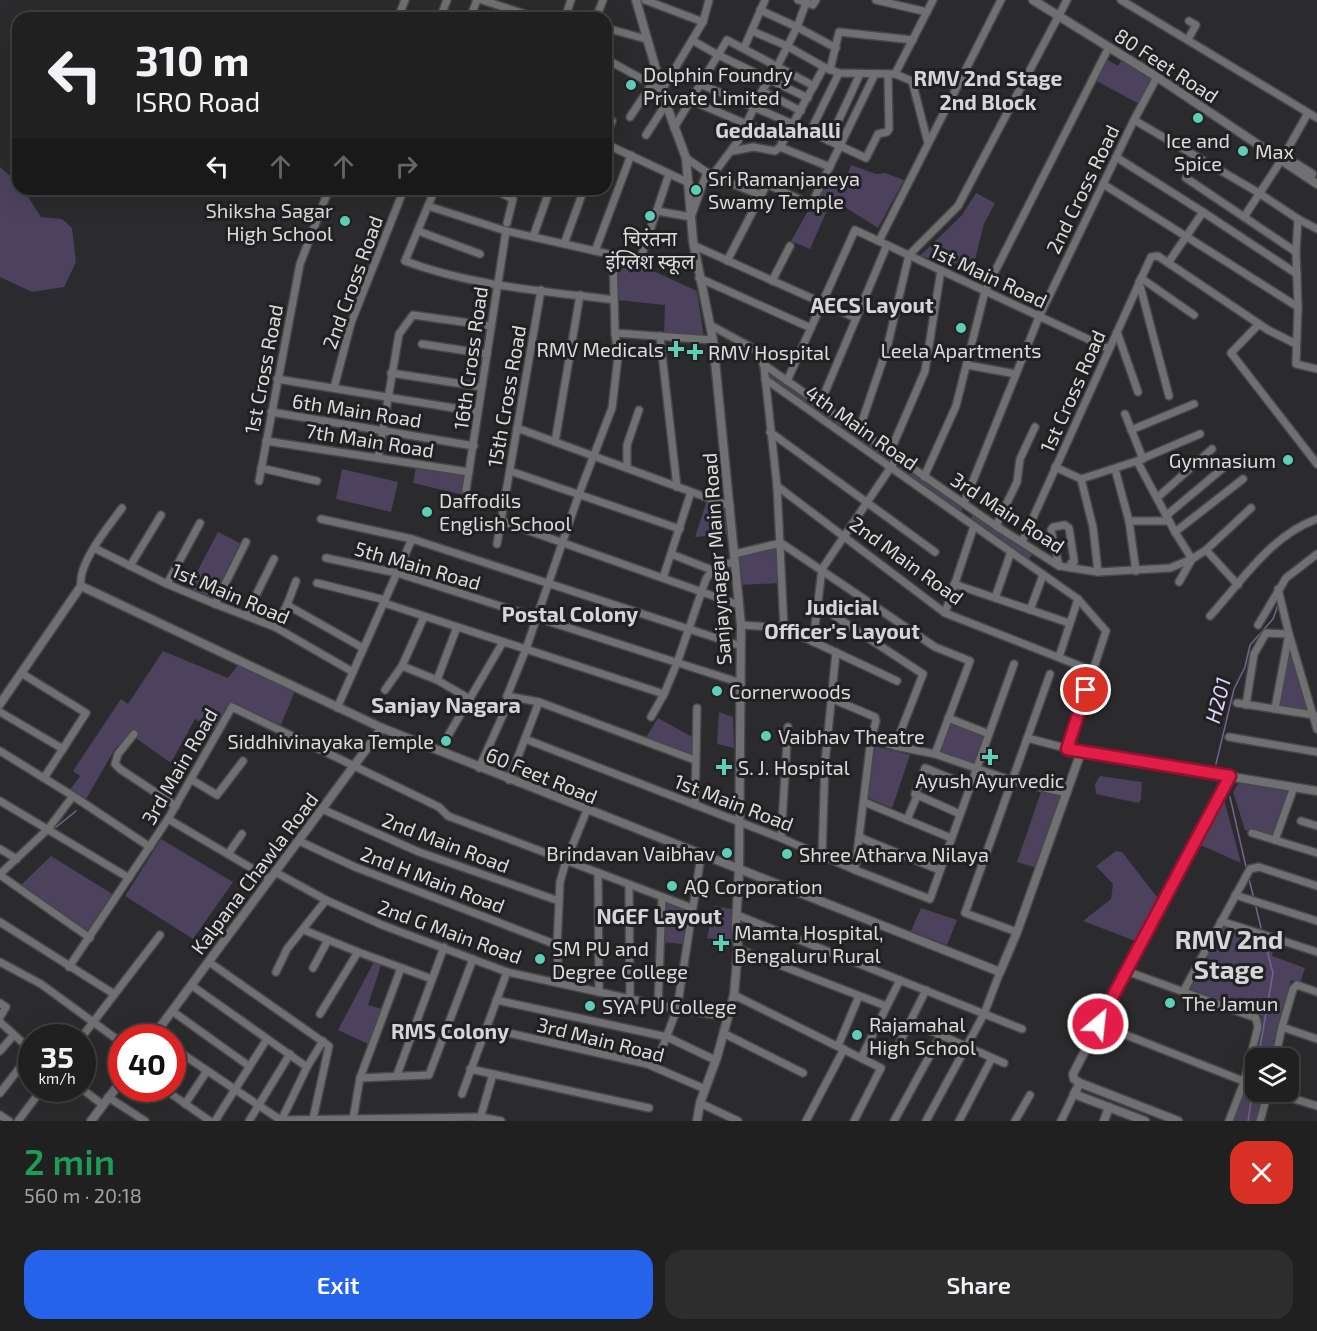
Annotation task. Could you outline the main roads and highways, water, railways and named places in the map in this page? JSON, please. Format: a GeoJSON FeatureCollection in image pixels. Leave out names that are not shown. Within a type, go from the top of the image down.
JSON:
{"type":"FeatureCollection","features":[{"type":"Feature","properties":{"kind":"waterway","name":"H201"},"geometry":{"type":"LineString","coordinates":[[1216,764],[1234,689],[1245,667],[1250,645],[1273,619],[1278,605]]}},
{"type":"Feature","properties":{"kind":"waterway","name":"H201"},"geometry":{"type":"LineString","coordinates":[[1230,797],[1246,867]]}},
{"type":"Feature","properties":{"kind":"waterway"},"geometry":{"type":"LineString","coordinates":[[55,828],[76,811]]}},
{"type":"Feature","properties":{"kind":"waterway"},"geometry":{"type":"LineString","coordinates":[[5,874],[48,834]]}},
{"type":"Feature","properties":{"kind":"waterway","name":"H201"},"geometry":{"type":"LineString","coordinates":[[1249,879],[1254,899]]}},
{"type":"Feature","properties":{"kind":"waterway","name":"H201"},"geometry":{"type":"LineString","coordinates":[[1255,903],[1261,928]]}},
{"type":"Feature","properties":{"kind":"waterway","name":"H201"},"geometry":{"type":"LineString","coordinates":[[1260,1048],[1273,973],[1264,939]]}},
{"type":"Feature","properties":{"kind":"waterway","name":"H201"},"geometry":{"type":"LineString","coordinates":[[1248,1121],[1251,1102]]}},
{"type":"Feature","properties":{"kind":"place","name":"Dolphin Foundry Private Limited"},"geometry":{"type":"Point","coordinates":[631,85]}},
{"type":"Feature","properties":{"kind":"place","name":"Ice and Spice"},"geometry":{"type":"Point","coordinates":[1198,118]}},
{"type":"Feature","properties":{"kind":"place","name":"Max"},"geometry":{"type":"Point","coordinates":[1243,151]}},
{"type":"Feature","properties":{"kind":"place","name":"Sri Ramanjaneya Swamy Temple"},"geometry":{"type":"Point","coordinates":[696,190]}},
{"type":"Feature","properties":{"kind":"place","name":"चिरंतना इंग्लिश स्कूल"},"geometry":{"type":"Point","coordinates":[650,216]}},
{"type":"Feature","properties":{"kind":"place","name":"Shiksha Sagar High School"},"geometry":{"type":"Point","coordinates":[345,221]}},
{"type":"Feature","properties":{"kind":"place","name":"Leela Apartments"},"geometry":{"type":"Point","coordinates":[961,328]}},
{"type":"Feature","properties":{"kind":"place","name":"RMV Medicals"},"geometry":{"type":"Point","coordinates":[676,349]}},
{"type":"Feature","properties":{"kind":"place","name":"RMV Hospital"},"geometry":{"type":"Point","coordinates":[695,352]}},
{"type":"Feature","properties":{"kind":"place","name":"Gymnasium"},"geometry":{"type":"Point","coordinates":[1288,460]}},
{"type":"Feature","properties":{"kind":"place","name":"Daffodils English School"},"geometry":{"type":"Point","coordinates":[427,512]}},
{"type":"Feature","properties":{"kind":"place","name":"Cornerwoods"},"geometry":{"type":"Point","coordinates":[717,691]}},
{"type":"Feature","properties":{"kind":"place","name":"Vaibhav Theatre"},"geometry":{"type":"Point","coordinates":[766,736]}},
{"type":"Feature","properties":{"kind":"place","name":"Siddhivinayaka Temple"},"geometry":{"type":"Point","coordinates":[446,741]}},
{"type":"Feature","properties":{"kind":"place","name":"Ayush Ayurvedic"},"geometry":{"type":"Point","coordinates":[990,757]}},
{"type":"Feature","properties":{"kind":"place","name":"S. J. Hospital"},"geometry":{"type":"Point","coordinates":[724,767]}},
{"type":"Feature","properties":{"kind":"place","name":"Brindavan Vaibhav"},"geometry":{"type":"Point","coordinates":[727,853]}},
{"type":"Feature","properties":{"kind":"place","name":"Shree Atharva Nilaya"},"geometry":{"type":"Point","coordinates":[787,854]}},
{"type":"Feature","properties":{"kind":"place","name":"AQ Corporation"},"geometry":{"type":"Point","coordinates":[672,886]}},
{"type":"Feature","properties":{"kind":"place","name":"Mamta Hospital, Bengaluru Rural"},"geometry":{"type":"Point","coordinates":[721,943]}},
{"type":"Feature","properties":{"kind":"place","name":"SM PU and Degree College"},"geometry":{"type":"Point","coordinates":[540,959]}},
{"type":"Feature","properties":{"kind":"place","name":"The Jamun"},"geometry":{"type":"Point","coordinates":[1170,1003]}},
{"type":"Feature","properties":{"kind":"place","name":"SYA PU College"},"geometry":{"type":"Point","coordinates":[590,1006]}},
{"type":"Feature","properties":{"kind":"place","name":"Rajamahal High School"},"geometry":{"type":"Point","coordinates":[857,1035]}},
{"type":"Feature","properties":{"kind":"district","name":"RMV 2nd Stage 2nd Block"},"geometry":{"type":"Point","coordinates":[988,89]}},
{"type":"Feature","properties":{"kind":"district","name":"Geddalahalli"},"geometry":{"type":"Point","coordinates":[778,129]}},
{"type":"Feature","properties":{"kind":"district","name":"AECS Layout"},"geometry":{"type":"Point","coordinates":[872,304]}},
{"type":"Feature","properties":{"kind":"district","name":"Postal Colony"},"geometry":{"type":"Point","coordinates":[570,613]}},
{"type":"Feature","properties":{"kind":"district","name":"Judicial Officer's Layout"},"geometry":{"type":"Point","coordinates":[842,618]}},
{"type":"Feature","properties":{"kind":"district","name":"Sanjay Nagara"},"geometry":{"type":"Point","coordinates":[446,704]}},
{"type":"Feature","properties":{"kind":"district","name":"NGEF Layout"},"geometry":{"type":"Point","coordinates":[659,915]}},
{"type":"Feature","properties":{"kind":"district","name":"RMV 2nd Stage"},"geometry":{"type":"Point","coordinates":[1229,953]}},
{"type":"Feature","properties":{"kind":"district","name":"RMS Colony"},"geometry":{"type":"Point","coordinates":[450,1030]}}]}
